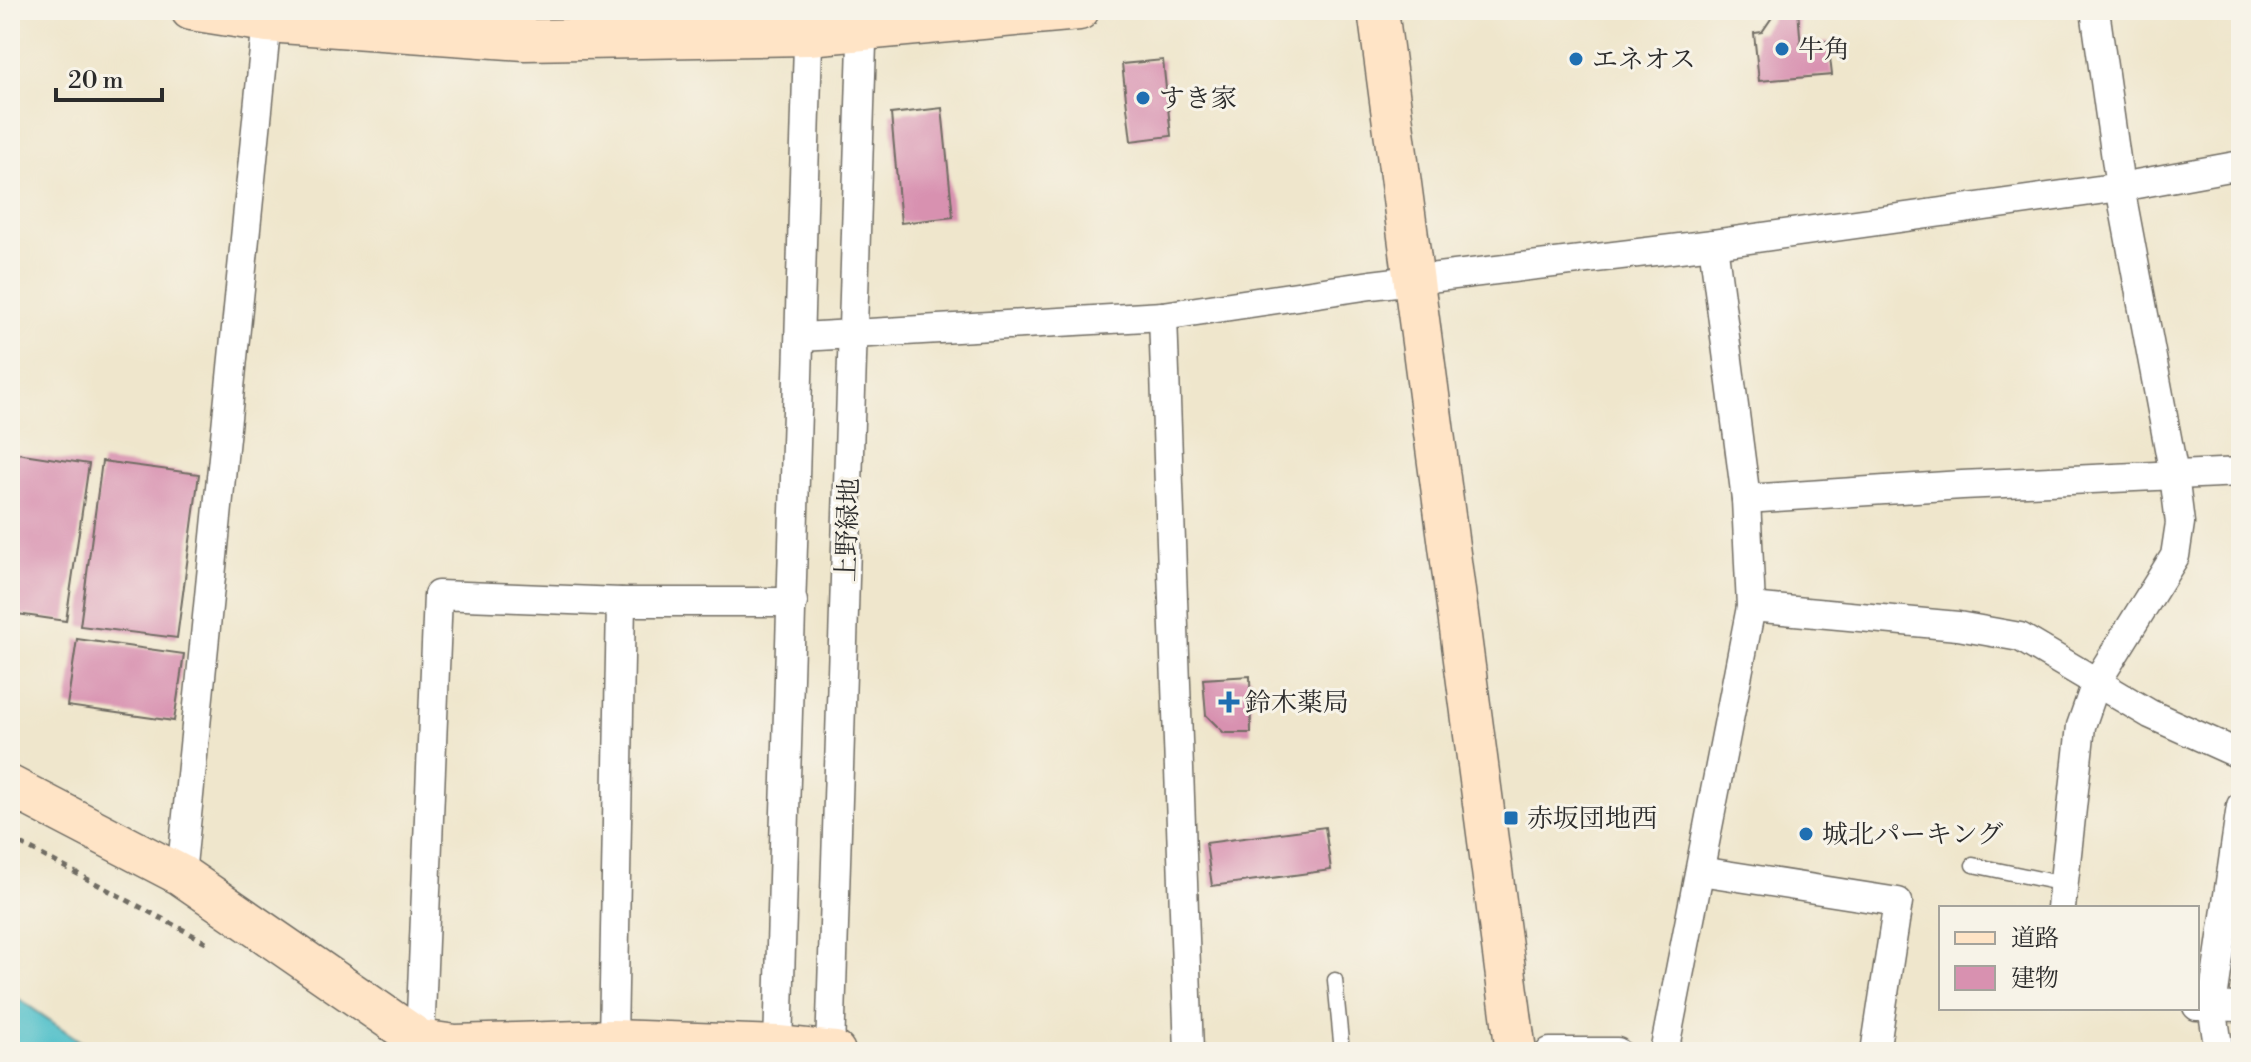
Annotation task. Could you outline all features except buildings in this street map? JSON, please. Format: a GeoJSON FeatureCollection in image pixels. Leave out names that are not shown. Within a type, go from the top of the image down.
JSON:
{"type":"FeatureCollection","features":[{"type":"Feature","properties":{"kind":"street"},"geometry":{"type":"LineString","coordinates":[[191,10],[525,40],[1079,10]]}},
{"type":"Feature","properties":{"kind":"street"},"geometry":{"type":"LineString","coordinates":[[1378,10],[1516,1052]]}},
{"type":"Feature","properties":{"kind":"street"},"geometry":{"type":"LineString","coordinates":[[2062,896],[2081,726],[2096,683],[2175,556],[2180,523],[2174,475],[2120,187],[2095,10]]}},
{"type":"Feature","properties":{"kind":"street"},"geometry":{"type":"LineString","coordinates":[[181,875],[268,16]]}},
{"type":"Feature","properties":{"kind":"street","name":"上野緑地"},"geometry":{"type":"LineString","coordinates":[[832,1051],[863,21]]}},
{"type":"Feature","properties":{"kind":"street"},"geometry":{"type":"LineString","coordinates":[[778,1046],[809,23]]}},
{"type":"Feature","properties":{"kind":"street"},"geometry":{"type":"LineString","coordinates":[[801,337],[1163,316],[1412,280],[1713,244],[2120,187],[2241,165]]}},
{"type":"Feature","properties":{"kind":"street"},"geometry":{"type":"LineString","coordinates":[[1664,1052],[1751,607],[1746,499],[1713,244]]}},
{"type":"Feature","properties":{"kind":"street"},"geometry":{"type":"LineString","coordinates":[[1163,316],[1189,1052]]}},
{"type":"Feature","properties":{"kind":"street"},"geometry":{"type":"LineString","coordinates":[[1746,499],[2241,472]]}},
{"type":"Feature","properties":{"kind":"street"},"geometry":{"type":"LineString","coordinates":[[420,1040],[438,595],[621,602],[793,602]]}},
{"type":"Feature","properties":{"kind":"street"},"geometry":{"type":"LineString","coordinates":[[613,1040],[621,602]]}},
{"type":"Feature","properties":{"kind":"street"},"geometry":{"type":"LineString","coordinates":[[1751,607],[1958,626],[2020,637],[2150,714],[2241,755]]}},
{"type":"Feature","properties":{"kind":"street"},"geometry":{"type":"LineString","coordinates":[[10,786],[181,875],[420,1040],[455,1045],[613,1040],[832,1051]]}},
{"type":"Feature","properties":{"kind":"street"},"geometry":{"type":"LineString","coordinates":[[2219,1052],[2205,1006],[2241,806]]}},
{"type":"Feature","properties":{"kind":"street"},"geometry":{"type":"LineString","coordinates":[[1700,871],[1898,902],[1875,1052]]}},
{"type":"Feature","properties":{"kind":"street"},"geometry":{"type":"LineString","coordinates":[[2205,1006],[2241,1007]]}},
{"type":"Feature","properties":{"kind":"street"},"geometry":{"type":"LineString","coordinates":[[1550,1052],[1617,1052]]}},
{"type":"Feature","properties":{"kind":"lane"},"geometry":{"type":"LineString","coordinates":[[1973,865],[2062,896]]}},
{"type":"Feature","properties":{"kind":"lane"},"geometry":{"type":"LineString","coordinates":[[1335,980],[1342,1052]]}},
{"type":"Feature","properties":{"kind":"path"},"geometry":{"type":"LineString","coordinates":[[10,838],[214,946]]}},
{"type":"Feature","properties":{"kind":"water"},"geometry":{"type":"Polygon","coordinates":[[[10,993],[96,1052],[10,1052],[10,993]]]}},
{"type":"Feature","properties":{"kind":"place","name":"牛角"},"geometry":{"type":"Point","coordinates":[1782,49]}},
{"type":"Feature","properties":{"kind":"place","name":"エネオス"},"geometry":{"type":"Point","coordinates":[1576,59]}},
{"type":"Feature","properties":{"kind":"place","name":"すき家"},"geometry":{"type":"Point","coordinates":[1143,98]}},
{"type":"Feature","properties":{"kind":"place","name":"鈴木薬局"},"geometry":{"type":"Point","coordinates":[1229,702]}},
{"type":"Feature","properties":{"kind":"place","name":"赤坂団地西"},"geometry":{"type":"Point","coordinates":[1511,818]}},
{"type":"Feature","properties":{"kind":"place","name":"城北パーキング"},"geometry":{"type":"Point","coordinates":[1806,834]}}]}
